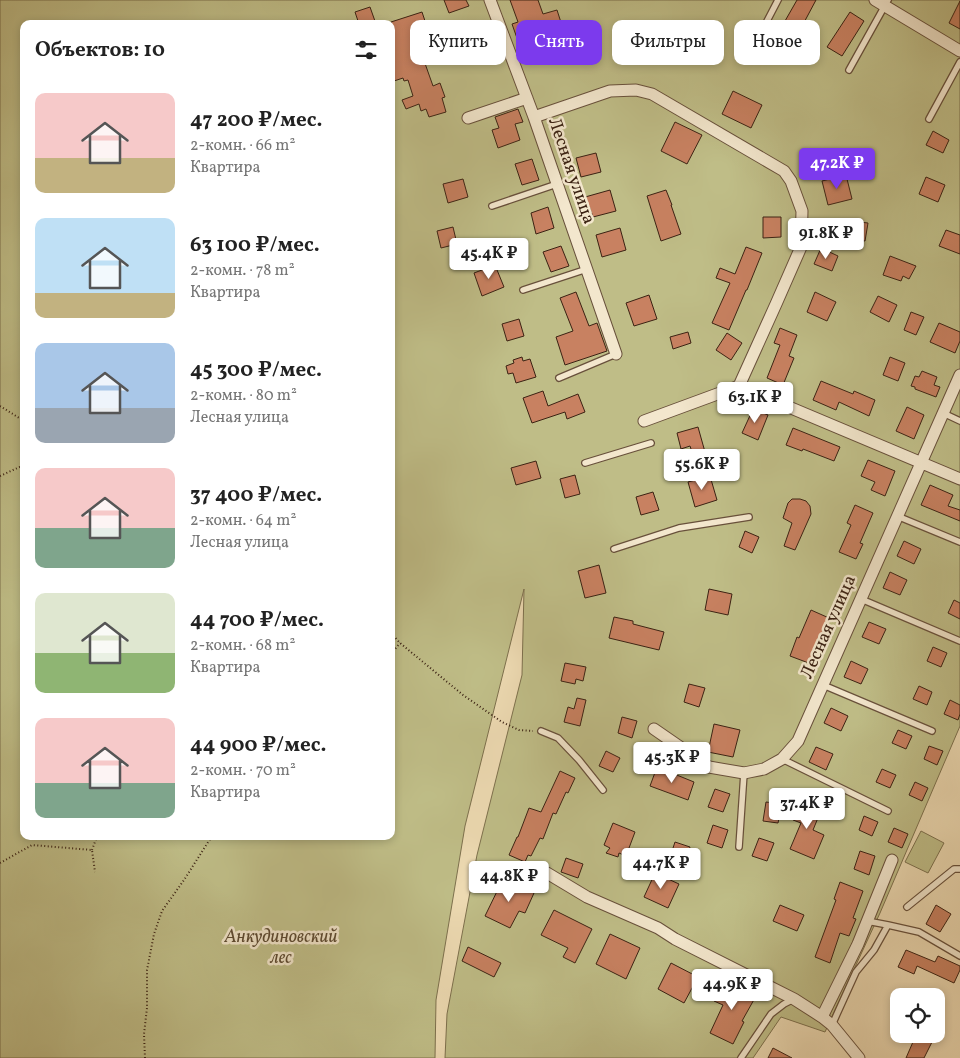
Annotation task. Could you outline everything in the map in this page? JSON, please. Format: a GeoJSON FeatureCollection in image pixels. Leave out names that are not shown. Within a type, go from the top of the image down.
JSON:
{"type":"FeatureCollection","features":[{"type":"Feature","properties":{"kind":"street","name":"Лесная улица"},"geometry":{"type":"LineString","coordinates":[[490,0],[527,98],[616,354]]}},
{"type":"Feature","properties":{"kind":"street"},"geometry":{"type":"LineString","coordinates":[[883,2],[960,51]]}},
{"type":"Feature","properties":{"kind":"street"},"geometry":{"type":"LineString","coordinates":[[534,118],[610,91],[636,90],[652,94],[784,172],[791,181],[802,211],[801,247],[739,386]]}},
{"type":"Feature","properties":{"kind":"street"},"geometry":{"type":"LineString","coordinates":[[468,118],[527,98]]}},
{"type":"Feature","properties":{"kind":"street","name":"Лесная улица"},"geometry":{"type":"LineString","coordinates":[[654,729],[709,767],[744,773],[764,769],[782,759],[798,742],[960,375]]}},
{"type":"Feature","properties":{"kind":"street"},"geometry":{"type":"LineString","coordinates":[[644,420],[739,386],[960,479]]}},
{"type":"Feature","properties":{"kind":"street"},"geometry":{"type":"LineString","coordinates":[[822,1017],[858,944],[892,860]]}},
{"type":"Feature","properties":{"kind":"street"},"geometry":{"type":"LineString","coordinates":[[547,873],[587,897],[658,928],[675,939],[794,999],[832,1025],[859,1058]]}},
{"type":"Feature","properties":{"kind":"lane"},"geometry":{"type":"LineString","coordinates":[[768,20],[778,0]]}},
{"type":"Feature","properties":{"kind":"lane"},"geometry":{"type":"LineString","coordinates":[[849,70],[883,2]]}},
{"type":"Feature","properties":{"kind":"lane"},"geometry":{"type":"LineString","coordinates":[[929,119],[960,62]]}},
{"type":"Feature","properties":{"kind":"lane"},"geometry":{"type":"LineString","coordinates":[[492,206],[557,184]]}},
{"type":"Feature","properties":{"kind":"lane"},"geometry":{"type":"LineString","coordinates":[[523,290],[587,269]]}},
{"type":"Feature","properties":{"kind":"lane"},"geometry":{"type":"LineString","coordinates":[[559,378],[616,354]]}},
{"type":"Feature","properties":{"kind":"lane"},"geometry":{"type":"LineString","coordinates":[[943,413],[960,421]]}},
{"type":"Feature","properties":{"kind":"lane"},"geometry":{"type":"LineString","coordinates":[[585,463],[651,443]]}},
{"type":"Feature","properties":{"kind":"lane"},"geometry":{"type":"LineString","coordinates":[[897,516],[960,542]]}},
{"type":"Feature","properties":{"kind":"lane"},"geometry":{"type":"LineString","coordinates":[[614,549],[679,528],[749,517]]}},
{"type":"Feature","properties":{"kind":"lane"},"geometry":{"type":"LineString","coordinates":[[860,599],[960,642]]}},
{"type":"Feature","properties":{"kind":"lane"},"geometry":{"type":"LineString","coordinates":[[822,685],[932,731]]}},
{"type":"Feature","properties":{"kind":"lane"},"geometry":{"type":"LineString","coordinates":[[541,731],[558,738],[603,790]]}},
{"type":"Feature","properties":{"kind":"lane"},"geometry":{"type":"LineString","coordinates":[[782,759],[888,811]]}},
{"type":"Feature","properties":{"kind":"lane"},"geometry":{"type":"LineString","coordinates":[[739,847],[744,773]]}},
{"type":"Feature","properties":{"kind":"lane"},"geometry":{"type":"LineString","coordinates":[[907,907],[954,869],[960,869]]}},
{"type":"Feature","properties":{"kind":"lane"},"geometry":{"type":"LineString","coordinates":[[867,921],[919,932],[960,956]]}},
{"type":"Feature","properties":{"kind":"lane"},"geometry":{"type":"LineString","coordinates":[[832,1025],[856,972],[874,950],[888,925]]}},
{"type":"Feature","properties":{"kind":"lane"},"geometry":{"type":"LineString","coordinates":[[741,1058],[771,1014],[794,999]]}},
{"type":"Feature","properties":{"kind":"path"},"geometry":{"type":"LineString","coordinates":[[0,406],[20,418]]}},
{"type":"Feature","properties":{"kind":"path"},"geometry":{"type":"LineString","coordinates":[[0,476],[20,467]]}},
{"type":"Feature","properties":{"kind":"path"},"geometry":{"type":"LineString","coordinates":[[395,637],[463,695],[502,722],[519,730],[541,731]]}},
{"type":"Feature","properties":{"kind":"path"},"geometry":{"type":"LineString","coordinates":[[395,649],[400,643]]}},
{"type":"Feature","properties":{"kind":"path"},"geometry":{"type":"LineString","coordinates":[[95,872],[92,850],[96,840]]}},
{"type":"Feature","properties":{"kind":"path"},"geometry":{"type":"LineString","coordinates":[[145,1058],[144,1034],[147,1008],[147,970],[154,934],[162,911],[209,840]]}},
{"type":"Feature","properties":{"kind":"path"},"geometry":{"type":"LineString","coordinates":[[0,863],[32,845],[92,850]]}},
{"type":"Feature","properties":{"kind":"green space","name":"Анкудиновский лес"},"geometry":{"type":"Polygon","coordinates":[[[0,0],[960,0],[960,726],[880,913],[825,1032],[781,1017],[753,1058],[445,1058],[447,1014],[477,855],[522,675],[524,589],[465,826],[436,1000],[435,1058],[0,1058],[0,0]]]}},
{"type":"Feature","properties":{"kind":"green space"},"geometry":{"type":"Polygon","coordinates":[[[921,831],[944,843],[928,873],[905,862],[921,831]]]}},
{"type":"Feature","properties":{"kind":"building"},"geometry":{"type":"Polygon","coordinates":[[[444,0],[466,0],[469,6],[449,13],[444,0]]]}},
{"type":"Feature","properties":{"kind":"building"},"geometry":{"type":"Polygon","coordinates":[[[510,0],[538,0],[543,14],[557,10],[560,20],[517,20],[510,0]]]}},
{"type":"Feature","properties":{"kind":"building"},"geometry":{"type":"Polygon","coordinates":[[[797,0],[816,0],[805,20],[786,20],[797,0]]]}},
{"type":"Feature","properties":{"kind":"building"},"geometry":{"type":"Polygon","coordinates":[[[960,1],[960,29],[949,23],[960,1]]]}},
{"type":"Feature","properties":{"kind":"building"},"geometry":{"type":"Polygon","coordinates":[[[370,7],[375,20],[358,20],[355,12],[370,7]]]}},
{"type":"Feature","properties":{"kind":"building"},"geometry":{"type":"Polygon","coordinates":[[[422,12],[425,20],[410,20],[410,65],[426,65],[433,86],[440,83],[445,97],[442,98],[446,112],[429,117],[426,109],[421,111],[419,104],[406,109],[402,100],[413,96],[408,80],[404,81],[403,78],[395,81],[395,21],[422,12]]]}},
{"type":"Feature","properties":{"kind":"building"},"geometry":{"type":"Polygon","coordinates":[[[850,12],[864,21],[842,56],[827,47],[850,12]]]}},
{"type":"Feature","properties":{"kind":"building"},"geometry":{"type":"Polygon","coordinates":[[[516,23],[516,35],[512,24],[516,23]]]}},
{"type":"Feature","properties":{"kind":"building"},"geometry":{"type":"Polygon","coordinates":[[[733,91],[762,105],[751,128],[722,114],[733,91]]]}},
{"type":"Feature","properties":{"kind":"building"},"geometry":{"type":"Polygon","coordinates":[[[518,109],[523,122],[515,124],[520,140],[498,148],[492,130],[499,128],[495,117],[518,109]]]}},
{"type":"Feature","properties":{"kind":"building"},"geometry":{"type":"Polygon","coordinates":[[[675,122],[702,135],[687,164],[661,151],[675,122]]]}},
{"type":"Feature","properties":{"kind":"building"},"geometry":{"type":"Polygon","coordinates":[[[933,131],[949,140],[943,153],[926,145],[933,131]]]}},
{"type":"Feature","properties":{"kind":"building"},"geometry":{"type":"Polygon","coordinates":[[[596,153],[601,172],[581,177],[576,158],[596,153]]]}},
{"type":"Feature","properties":{"kind":"building"},"geometry":{"type":"Polygon","coordinates":[[[532,159],[539,180],[522,185],[515,164],[532,159]]]}},
{"type":"Feature","properties":{"kind":"building"},"geometry":{"type":"Polygon","coordinates":[[[846,175],[852,199],[828,205],[822,181],[846,175]]]}},
{"type":"Feature","properties":{"kind":"building"},"geometry":{"type":"Polygon","coordinates":[[[926,177],[945,185],[938,202],[919,194],[926,177]]]}},
{"type":"Feature","properties":{"kind":"building"},"geometry":{"type":"Polygon","coordinates":[[[463,179],[468,197],[448,203],[443,184],[463,179]]]}},
{"type":"Feature","properties":{"kind":"building"},"geometry":{"type":"Polygon","coordinates":[[[610,190],[616,211],[593,217],[589,206],[580,208],[578,199],[610,190]]]}},
{"type":"Feature","properties":{"kind":"building"},"geometry":{"type":"Polygon","coordinates":[[[666,190],[681,234],[661,241],[647,196],[666,190]]]}},
{"type":"Feature","properties":{"kind":"building"},"geometry":{"type":"Polygon","coordinates":[[[548,207],[554,228],[536,234],[531,213],[548,207]]]}},
{"type":"Feature","properties":{"kind":"building"},"geometry":{"type":"Polygon","coordinates":[[[763,217],[781,217],[781,237],[763,238],[763,217]]]}},
{"type":"Feature","properties":{"kind":"building"},"geometry":{"type":"Polygon","coordinates":[[[851,221],[868,223],[865,241],[849,239],[851,221]]]}},
{"type":"Feature","properties":{"kind":"building"},"geometry":{"type":"Polygon","coordinates":[[[453,227],[457,244],[441,248],[437,231],[453,227]]]}},
{"type":"Feature","properties":{"kind":"building"},"geometry":{"type":"Polygon","coordinates":[[[620,228],[626,250],[602,257],[596,235],[620,228]]]}},
{"type":"Feature","properties":{"kind":"building"},"geometry":{"type":"Polygon","coordinates":[[[946,230],[960,235],[960,254],[939,246],[946,230]]]}},
{"type":"Feature","properties":{"kind":"building"},"geometry":{"type":"Polygon","coordinates":[[[561,246],[569,266],[551,272],[543,252],[561,246]]]}},
{"type":"Feature","properties":{"kind":"building"},"geometry":{"type":"Polygon","coordinates":[[[746,247],[762,253],[729,330],[712,323],[730,283],[716,278],[720,268],[735,274],[746,247]]]}},
{"type":"Feature","properties":{"kind":"building"},"geometry":{"type":"Polygon","coordinates":[[[821,248],[838,256],[832,271],[814,264],[821,248]]]}},
{"type":"Feature","properties":{"kind":"building"},"geometry":{"type":"Polygon","coordinates":[[[890,256],[916,266],[909,279],[903,276],[901,281],[883,275],[890,256]]]}},
{"type":"Feature","properties":{"kind":"building"},"geometry":{"type":"Polygon","coordinates":[[[495,265],[504,287],[482,296],[474,273],[495,265]]]}},
{"type":"Feature","properties":{"kind":"building"},"geometry":{"type":"Polygon","coordinates":[[[576,292],[589,326],[597,323],[607,351],[565,365],[556,337],[573,331],[560,298],[576,292]]]}},
{"type":"Feature","properties":{"kind":"building"},"geometry":{"type":"Polygon","coordinates":[[[815,292],[836,302],[827,321],[807,312],[815,292]]]}},
{"type":"Feature","properties":{"kind":"building"},"geometry":{"type":"Polygon","coordinates":[[[649,295],[657,319],[634,326],[626,303],[649,295]]]}},
{"type":"Feature","properties":{"kind":"building"},"geometry":{"type":"Polygon","coordinates":[[[878,296],[897,305],[889,322],[870,312],[878,296]]]}},
{"type":"Feature","properties":{"kind":"building"},"geometry":{"type":"Polygon","coordinates":[[[911,312],[924,317],[916,335],[904,330],[911,312]]]}},
{"type":"Feature","properties":{"kind":"building"},"geometry":{"type":"Polygon","coordinates":[[[519,319],[524,336],[507,341],[502,324],[519,319]]]}},
{"type":"Feature","properties":{"kind":"building"},"geometry":{"type":"Polygon","coordinates":[[[939,323],[960,332],[960,341],[955,353],[930,342],[939,323]]]}},
{"type":"Feature","properties":{"kind":"building"},"geometry":{"type":"Polygon","coordinates":[[[780,328],[797,335],[789,356],[794,358],[783,385],[767,378],[780,345],[774,343],[780,328]]]}},
{"type":"Feature","properties":{"kind":"building"},"geometry":{"type":"Polygon","coordinates":[[[688,332],[691,343],[673,349],[670,337],[688,332]]]}},
{"type":"Feature","properties":{"kind":"building"},"geometry":{"type":"Polygon","coordinates":[[[727,333],[742,343],[731,360],[716,350],[727,333]]]}},
{"type":"Feature","properties":{"kind":"building"},"geometry":{"type":"Polygon","coordinates":[[[522,357],[523,361],[530,359],[536,377],[516,383],[513,373],[508,374],[506,366],[514,363],[513,360],[522,357]]]}},
{"type":"Feature","properties":{"kind":"building"},"geometry":{"type":"Polygon","coordinates":[[[890,357],[905,363],[898,381],[883,375],[890,357]]]}},
{"type":"Feature","properties":{"kind":"building"},"geometry":{"type":"Polygon","coordinates":[[[922,371],[937,377],[934,385],[940,387],[936,397],[911,386],[915,376],[919,377],[922,371]]]}},
{"type":"Feature","properties":{"kind":"building"},"geometry":{"type":"Polygon","coordinates":[[[821,381],[853,394],[854,391],[875,400],[869,416],[839,402],[836,410],[813,400],[821,381]]]}},
{"type":"Feature","properties":{"kind":"building"},"geometry":{"type":"Polygon","coordinates":[[[543,391],[548,406],[578,394],[585,412],[567,419],[565,412],[532,423],[523,398],[543,391]]]}},
{"type":"Feature","properties":{"kind":"building"},"geometry":{"type":"Polygon","coordinates":[[[907,407],[924,415],[914,439],[896,431],[907,407]]]}},
{"type":"Feature","properties":{"kind":"building"},"geometry":{"type":"Polygon","coordinates":[[[753,409],[768,415],[758,440],[742,433],[753,409]]]}},
{"type":"Feature","properties":{"kind":"building"},"geometry":{"type":"Polygon","coordinates":[[[698,427],[705,452],[693,455],[690,446],[681,449],[677,433],[698,427]]]}},
{"type":"Feature","properties":{"kind":"building"},"geometry":{"type":"Polygon","coordinates":[[[793,428],[840,447],[834,461],[803,449],[802,451],[786,445],[793,428]]]}},
{"type":"Feature","properties":{"kind":"building"},"geometry":{"type":"Polygon","coordinates":[[[868,460],[895,471],[885,496],[871,490],[875,482],[861,476],[868,460]]]}},
{"type":"Feature","properties":{"kind":"building"},"geometry":{"type":"Polygon","coordinates":[[[536,461],[541,478],[516,485],[511,468],[536,461]]]}},
{"type":"Feature","properties":{"kind":"building"},"geometry":{"type":"Polygon","coordinates":[[[575,475],[580,494],[565,498],[560,479],[575,475]]]}},
{"type":"Feature","properties":{"kind":"building"},"geometry":{"type":"Polygon","coordinates":[[[710,476],[717,500],[695,507],[688,482],[710,476]]]}},
{"type":"Feature","properties":{"kind":"building"},"geometry":{"type":"Polygon","coordinates":[[[930,485],[953,495],[948,506],[960,510],[960,521],[921,505],[930,485]]]}},
{"type":"Feature","properties":{"kind":"building"},"geometry":{"type":"Polygon","coordinates":[[[653,492],[659,510],[641,515],[636,497],[653,492]]]}},
{"type":"Feature","properties":{"kind":"building"},"geometry":{"type":"Polygon","coordinates":[[[792,499],[806,501],[810,506],[811,514],[795,550],[784,546],[792,523],[783,518],[788,503],[792,499]]]}},
{"type":"Feature","properties":{"kind":"building"},"geometry":{"type":"Polygon","coordinates":[[[855,505],[873,513],[860,543],[863,544],[856,559],[839,552],[851,525],[847,523],[855,505]]]}},
{"type":"Feature","properties":{"kind":"building"},"geometry":{"type":"Polygon","coordinates":[[[745,531],[759,537],[752,553],[739,547],[745,531]]]}},
{"type":"Feature","properties":{"kind":"building"},"geometry":{"type":"Polygon","coordinates":[[[904,541],[921,549],[914,564],[897,556],[904,541]]]}},
{"type":"Feature","properties":{"kind":"building"},"geometry":{"type":"Polygon","coordinates":[[[599,565],[606,593],[585,598],[578,571],[599,565]]]}},
{"type":"Feature","properties":{"kind":"building"},"geometry":{"type":"Polygon","coordinates":[[[890,572],[907,580],[900,595],[883,588],[890,572]]]}},
{"type":"Feature","properties":{"kind":"building"},"geometry":{"type":"Polygon","coordinates":[[[709,589],[732,594],[728,615],[705,610],[709,589]]]}},
{"type":"Feature","properties":{"kind":"building"},"geometry":{"type":"Polygon","coordinates":[[[954,600],[960,603],[960,619],[948,613],[954,600]]]}},
{"type":"Feature","properties":{"kind":"building"},"geometry":{"type":"Polygon","coordinates":[[[811,610],[829,618],[817,645],[821,646],[814,665],[790,656],[797,637],[799,638],[811,610]]]}},
{"type":"Feature","properties":{"kind":"building"},"geometry":{"type":"Polygon","coordinates":[[[614,617],[633,621],[633,624],[664,632],[659,650],[609,638],[614,617]]]}},
{"type":"Feature","properties":{"kind":"building"},"geometry":{"type":"Polygon","coordinates":[[[869,622],[886,629],[879,644],[862,637],[869,622]]]}},
{"type":"Feature","properties":{"kind":"building"},"geometry":{"type":"Polygon","coordinates":[[[933,647],[947,653],[941,667],[927,661],[933,647]]]}},
{"type":"Feature","properties":{"kind":"building"},"geometry":{"type":"Polygon","coordinates":[[[851,661],[868,669],[861,684],[844,677],[851,661]]]}},
{"type":"Feature","properties":{"kind":"building"},"geometry":{"type":"Polygon","coordinates":[[[565,663],[586,667],[583,681],[576,679],[575,684],[561,681],[565,663]]]}},
{"type":"Feature","properties":{"kind":"building"},"geometry":{"type":"Polygon","coordinates":[[[689,684],[705,688],[699,707],[684,702],[689,684]]]}},
{"type":"Feature","properties":{"kind":"building"},"geometry":{"type":"Polygon","coordinates":[[[919,686],[932,692],[927,705],[913,699],[919,686]]]}},
{"type":"Feature","properties":{"kind":"building"},"geometry":{"type":"Polygon","coordinates":[[[577,698],[586,700],[580,726],[564,722],[568,707],[574,709],[577,698]]]}},
{"type":"Feature","properties":{"kind":"building"},"geometry":{"type":"Polygon","coordinates":[[[950,700],[960,705],[958,720],[944,714],[950,700]]]}},
{"type":"Feature","properties":{"kind":"building"},"geometry":{"type":"Polygon","coordinates":[[[831,708],[848,716],[841,731],[824,723],[831,708]]]}},
{"type":"Feature","properties":{"kind":"building"},"geometry":{"type":"Polygon","coordinates":[[[622,717],[637,721],[632,738],[618,733],[622,717]]]}},
{"type":"Feature","properties":{"kind":"building"},"geometry":{"type":"Polygon","coordinates":[[[714,724],[740,730],[733,757],[708,752],[714,724]]]}},
{"type":"Feature","properties":{"kind":"building"},"geometry":{"type":"Polygon","coordinates":[[[898,730],[912,736],[906,749],[892,743],[898,730]]]}},
{"type":"Feature","properties":{"kind":"building"},"geometry":{"type":"Polygon","coordinates":[[[929,746],[943,751],[937,765],[924,759],[929,746]]]}},
{"type":"Feature","properties":{"kind":"building"},"geometry":{"type":"Polygon","coordinates":[[[816,747],[833,754],[826,770],[809,762],[816,747]]]}},
{"type":"Feature","properties":{"kind":"building"},"geometry":{"type":"Polygon","coordinates":[[[606,751],[620,758],[613,772],[599,766],[606,751]]]}},
{"type":"Feature","properties":{"kind":"building"},"geometry":{"type":"Polygon","coordinates":[[[657,767],[694,782],[688,800],[650,786],[657,767]]]}},
{"type":"Feature","properties":{"kind":"building"},"geometry":{"type":"Polygon","coordinates":[[[882,769],[896,775],[890,788],[876,782],[882,769]]]}},
{"type":"Feature","properties":{"kind":"building"},"geometry":{"type":"Polygon","coordinates":[[[560,771],[575,778],[556,814],[553,813],[543,839],[540,838],[531,856],[528,855],[525,862],[509,855],[529,808],[541,812],[560,771]]]}},
{"type":"Feature","properties":{"kind":"building"},"geometry":{"type":"Polygon","coordinates":[[[915,782],[928,788],[922,801],[909,795],[915,782]]]}},
{"type":"Feature","properties":{"kind":"building"},"geometry":{"type":"Polygon","coordinates":[[[715,789],[730,794],[723,812],[708,807],[715,789]]]}},
{"type":"Feature","properties":{"kind":"building"},"geometry":{"type":"Polygon","coordinates":[[[802,799],[822,808],[813,830],[824,835],[814,859],[790,849],[801,823],[793,820],[802,799]]]}},
{"type":"Feature","properties":{"kind":"building"},"geometry":{"type":"Polygon","coordinates":[[[766,802],[782,804],[778,823],[763,821],[766,802]]]}},
{"type":"Feature","properties":{"kind":"building"},"geometry":{"type":"Polygon","coordinates":[[[864,816],[878,822],[872,836],[859,830],[864,816]]]}},
{"type":"Feature","properties":{"kind":"building"},"geometry":{"type":"Polygon","coordinates":[[[613,823],[635,832],[626,856],[619,853],[618,857],[606,853],[610,848],[604,845],[613,823]]]}},
{"type":"Feature","properties":{"kind":"building"},"geometry":{"type":"Polygon","coordinates":[[[713,825],[728,830],[722,848],[707,843],[713,825]]]}},
{"type":"Feature","properties":{"kind":"building"},"geometry":{"type":"Polygon","coordinates":[[[894,828],[908,834],[902,848],[888,842],[894,828]]]}},
{"type":"Feature","properties":{"kind":"building"},"geometry":{"type":"Polygon","coordinates":[[[759,838],[774,843],[767,861],[752,856],[759,838]]]}},
{"type":"Feature","properties":{"kind":"building"},"geometry":{"type":"Polygon","coordinates":[[[675,842],[690,847],[684,866],[669,860],[675,842]]]}},
{"type":"Feature","properties":{"kind":"building"},"geometry":{"type":"Polygon","coordinates":[[[860,851],[875,856],[869,875],[854,869],[860,851]]]}},
{"type":"Feature","properties":{"kind":"building"},"geometry":{"type":"Polygon","coordinates":[[[566,858],[583,864],[578,878],[561,872],[566,858]]]}},
{"type":"Feature","properties":{"kind":"building"},"geometry":{"type":"Polygon","coordinates":[[[655,873],[679,884],[668,908],[644,897],[655,873]]]}},
{"type":"Feature","properties":{"kind":"building"},"geometry":{"type":"Polygon","coordinates":[[[503,879],[534,893],[525,913],[519,911],[510,928],[485,916],[503,879]]]}},
{"type":"Feature","properties":{"kind":"building"},"geometry":{"type":"Polygon","coordinates":[[[840,882],[863,891],[853,918],[856,919],[849,936],[840,933],[830,963],[815,957],[836,900],[834,899],[840,882]]]}},
{"type":"Feature","properties":{"kind":"building"},"geometry":{"type":"Polygon","coordinates":[[[780,905],[804,915],[797,931],[773,921],[780,905]]]}},
{"type":"Feature","properties":{"kind":"building"},"geometry":{"type":"Polygon","coordinates":[[[936,905],[951,914],[940,932],[926,924],[936,905]]]}},
{"type":"Feature","properties":{"kind":"building"},"geometry":{"type":"Polygon","coordinates":[[[554,910],[592,929],[575,963],[563,957],[568,948],[541,935],[554,910]]]}},
{"type":"Feature","properties":{"kind":"building"},"geometry":{"type":"Polygon","coordinates":[[[610,934],[640,948],[626,979],[596,964],[610,934]]]}},
{"type":"Feature","properties":{"kind":"building"},"geometry":{"type":"Polygon","coordinates":[[[468,947],[501,963],[494,977],[462,961],[468,947]]]}},
{"type":"Feature","properties":{"kind":"building"},"geometry":{"type":"Polygon","coordinates":[[[906,950],[935,962],[938,956],[960,966],[954,983],[917,966],[914,974],[898,967],[906,950]]]}},
{"type":"Feature","properties":{"kind":"building"},"geometry":{"type":"Polygon","coordinates":[[[671,963],[698,977],[684,1003],[658,989],[671,963]]]}},
{"type":"Feature","properties":{"kind":"building"},"geometry":{"type":"Polygon","coordinates":[[[726,979],[756,996],[742,1021],[744,1022],[733,1044],[710,1033],[723,1005],[714,1001],[726,979]]]}},
{"type":"Feature","properties":{"kind":"building"},"geometry":{"type":"Polygon","coordinates":[[[913,1043],[932,1043],[924,1058],[906,1058],[913,1043]]]}},
{"type":"Feature","properties":{"kind":"building"},"geometry":{"type":"Polygon","coordinates":[[[773,1048],[792,1058],[768,1058],[773,1048]]]}}]}
